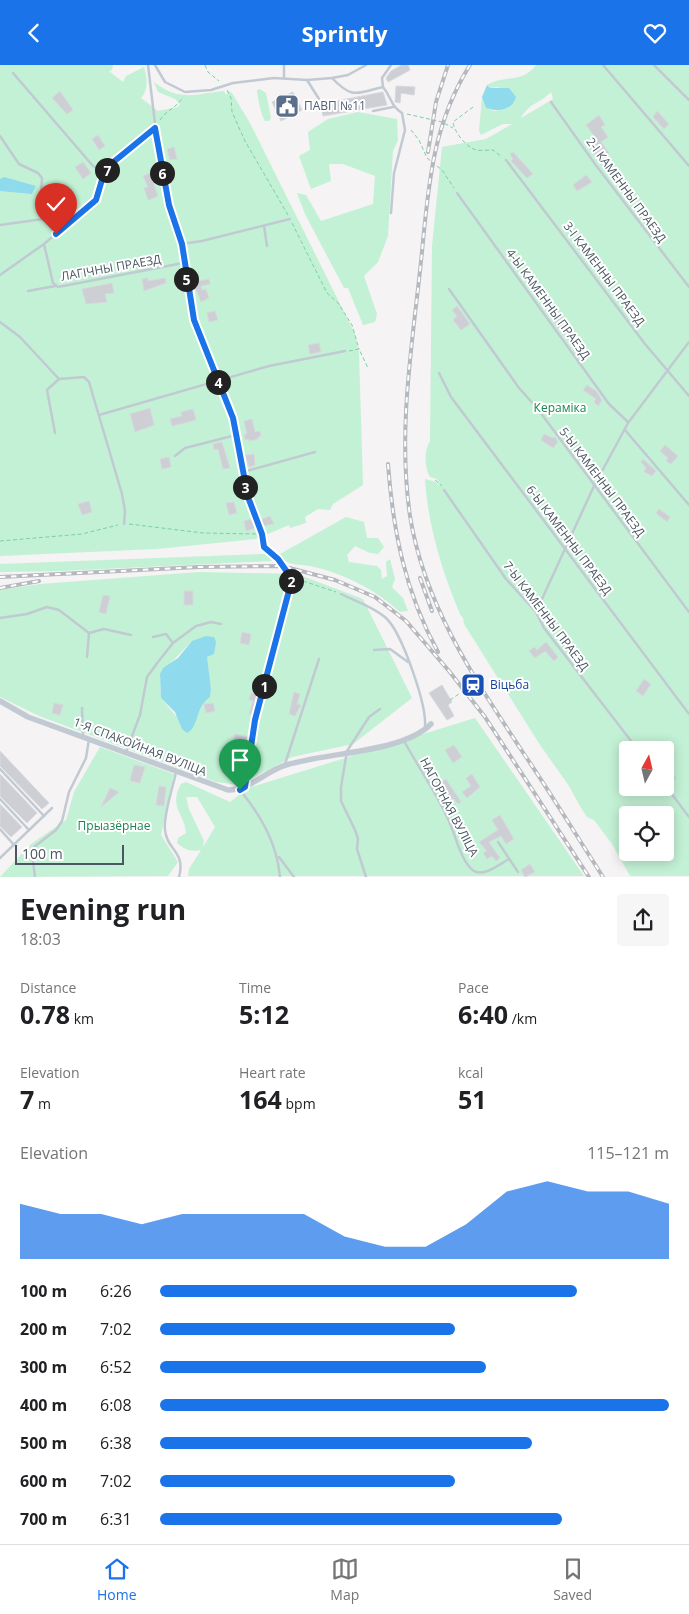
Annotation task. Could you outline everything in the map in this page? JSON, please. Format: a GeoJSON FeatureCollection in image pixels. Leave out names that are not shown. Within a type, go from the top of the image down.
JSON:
{"type":"FeatureCollection","features":[{"type":"Feature","properties":{"kind":"street","name":"1-Я СПАКОЙНАЯ ВУЛІЦА"},"geometry":{"type":"LineString","coordinates":[[0,701],[28,717],[176,772],[228,790],[242,789]]}},
{"type":"Feature","properties":{"kind":"street"},"geometry":{"type":"LineString","coordinates":[[242,789],[284,765],[404,741],[425,731],[432,724]]}},
{"type":"Feature","properties":{"kind":"lane"},"geometry":{"type":"LineString","coordinates":[[148,65],[155,128],[169,205],[182,244],[183,263],[194,320],[233,418],[248,497],[262,534]]}},
{"type":"Feature","properties":{"kind":"lane"},"geometry":{"type":"LineString","coordinates":[[155,65],[165,82],[185,92],[211,90],[284,77],[307,81],[332,78],[348,75],[366,65]]}},
{"type":"Feature","properties":{"kind":"lane"},"geometry":{"type":"LineString","coordinates":[[284,65],[284,77]]}},
{"type":"Feature","properties":{"kind":"lane"},"geometry":{"type":"LineString","coordinates":[[391,65],[382,78],[383,87],[388,93],[393,107],[402,113],[405,130],[394,173],[391,213]]}},
{"type":"Feature","properties":{"kind":"lane"},"geometry":{"type":"LineString","coordinates":[[603,65],[689,165]]}},
{"type":"Feature","properties":{"kind":"lane"},"geometry":{"type":"LineString","coordinates":[[654,65],[689,101]]}},
{"type":"Feature","properties":{"kind":"lane"},"geometry":{"type":"LineString","coordinates":[[14,73],[93,166],[104,173]]}},
{"type":"Feature","properties":{"kind":"lane"},"geometry":{"type":"LineString","coordinates":[[332,78],[344,91],[350,93],[383,87]]}},
{"type":"Feature","properties":{"kind":"lane"},"geometry":{"type":"LineString","coordinates":[[307,81],[319,99]]}},
{"type":"Feature","properties":{"kind":"lane","name":"2-І КАМЕННЫ ПРАЕЗД"},"geometry":{"type":"LineString","coordinates":[[552,102],[595,164],[689,287]]}},
{"type":"Feature","properties":{"kind":"lane"},"geometry":{"type":"LineString","coordinates":[[373,111],[393,107]]}},
{"type":"Feature","properties":{"kind":"lane"},"geometry":{"type":"LineString","coordinates":[[0,275],[44,244],[96,200],[104,173],[111,164],[155,128]]}},
{"type":"Feature","properties":{"kind":"lane"},"geometry":{"type":"LineString","coordinates":[[0,136],[19,164],[32,169],[42,178],[40,210],[44,219],[56,234]]}},
{"type":"Feature","properties":{"kind":"lane","name":"3-І КАМЕННЫ ПРАЕЗД"},"geometry":{"type":"LineString","coordinates":[[506,160],[633,329],[689,396]]}},
{"type":"Feature","properties":{"kind":"lane","name":"4-Ы КАМЕННЫ ПРАЕЗД"},"geometry":{"type":"LineString","coordinates":[[458,193],[609,404],[628,423]]}},
{"type":"Feature","properties":{"kind":"lane"},"geometry":{"type":"LineString","coordinates":[[0,225],[44,219]]}},
{"type":"Feature","properties":{"kind":"lane"},"geometry":{"type":"LineString","coordinates":[[182,244],[202,241],[290,219]]}},
{"type":"Feature","properties":{"kind":"lane"},"geometry":{"type":"LineString","coordinates":[[264,226],[268,246]]}},
{"type":"Feature","properties":{"kind":"lane","name":"ЛАГІЧНЫ ПРАЕЗД"},"geometry":{"type":"LineString","coordinates":[[44,244],[55,286],[140,273],[183,263]]}},
{"type":"Feature","properties":{"kind":"lane"},"geometry":{"type":"LineString","coordinates":[[28,291],[55,286]]}},
{"type":"Feature","properties":{"kind":"lane","name":"5-Ы КАМЕННЫ ПРАЕЗД"},"geometry":{"type":"LineString","coordinates":[[450,289],[519,388],[537,408],[689,612]]}},
{"type":"Feature","properties":{"kind":"lane"},"geometry":{"type":"LineString","coordinates":[[0,322],[20,337],[59,379]]}},
{"type":"Feature","properties":{"kind":"lane"},"geometry":{"type":"LineString","coordinates":[[536,613],[594,486],[628,423],[689,342]]}},
{"type":"Feature","properties":{"kind":"lane"},"geometry":{"type":"LineString","coordinates":[[100,415],[217,379],[269,366],[345,351]]}},
{"type":"Feature","properties":{"kind":"lane","name":"6-Ы КАМЕННЫ ПРАЕЗД"},"geometry":{"type":"LineString","coordinates":[[439,373],[451,397],[689,714]]}},
{"type":"Feature","properties":{"kind":"lane"},"geometry":{"type":"LineString","coordinates":[[55,433],[47,390],[59,379],[84,377],[89,382],[100,415],[122,494],[126,511],[124,524]]}},
{"type":"Feature","properties":{"kind":"lane"},"geometry":{"type":"LineString","coordinates":[[625,430],[689,505]]}},
{"type":"Feature","properties":{"kind":"lane"},"geometry":{"type":"LineString","coordinates":[[175,457],[185,448],[236,435]]}},
{"type":"Feature","properties":{"kind":"lane"},"geometry":{"type":"LineString","coordinates":[[243,472],[315,452]]}},
{"type":"Feature","properties":{"kind":"lane","name":"7-Ы КАМЕННЫ ПРАЕЗД"},"geometry":{"type":"LineString","coordinates":[[444,490],[506,579],[536,613],[544,628],[631,741]]}},
{"type":"Feature","properties":{"kind":"lane"},"geometry":{"type":"LineString","coordinates":[[292,579],[255,720],[242,789],[265,825],[278,856],[294,877]]}},
{"type":"Feature","properties":{"kind":"lane"},"geometry":{"type":"LineString","coordinates":[[341,595],[387,619],[409,663],[419,690],[426,717],[425,731]]}},
{"type":"Feature","properties":{"kind":"lane"},"geometry":{"type":"LineString","coordinates":[[0,618],[27,614],[47,607],[59,610],[89,633]]}},
{"type":"Feature","properties":{"kind":"lane"},"geometry":{"type":"LineString","coordinates":[[126,752],[140,715],[147,677],[173,643],[196,626],[211,623],[221,624]]}},
{"type":"Feature","properties":{"kind":"lane"},"geometry":{"type":"LineString","coordinates":[[89,633],[104,629],[131,635]]}},
{"type":"Feature","properties":{"kind":"lane"},"geometry":{"type":"LineString","coordinates":[[87,657],[89,633]]}},
{"type":"Feature","properties":{"kind":"lane"},"geometry":{"type":"LineString","coordinates":[[153,637],[166,634],[173,643]]}},
{"type":"Feature","properties":{"kind":"lane"},"geometry":{"type":"LineString","coordinates":[[374,650],[390,649],[409,663]]}},
{"type":"Feature","properties":{"kind":"lane"},"geometry":{"type":"LineString","coordinates":[[284,765],[318,659]]}},
{"type":"Feature","properties":{"kind":"lane"},"geometry":{"type":"LineString","coordinates":[[35,877],[32,854],[34,847],[56,830],[62,821],[68,792],[86,758],[86,738],[82,708]]}},
{"type":"Feature","properties":{"kind":"lane"},"geometry":{"type":"LineString","coordinates":[[366,877],[356,849],[358,839],[355,829],[341,801],[341,787],[347,751],[369,717],[380,709]]}},
{"type":"Feature","properties":{"kind":"lane","name":"НАГОРНАЯ ВУЛІЦА"},"geometry":{"type":"LineString","coordinates":[[404,741],[450,823],[459,848],[474,871],[481,874],[487,872],[509,859]]}},
{"type":"Feature","properties":{"kind":"lane"},"geometry":{"type":"LineString","coordinates":[[0,769],[44,816]]}},
{"type":"Feature","properties":{"kind":"lane"},"geometry":{"type":"LineString","coordinates":[[176,772],[164,829],[167,840],[182,862],[179,877]]}},
{"type":"Feature","properties":{"kind":"lane"},"geometry":{"type":"LineString","coordinates":[[673,796],[689,817]]}},
{"type":"Feature","properties":{"kind":"lane"},"geometry":{"type":"LineString","coordinates":[[0,799],[29,830]]}},
{"type":"Feature","properties":{"kind":"lane"},"geometry":{"type":"LineString","coordinates":[[0,858],[52,808]]}},
{"type":"Feature","properties":{"kind":"lane"},"geometry":{"type":"LineString","coordinates":[[0,829],[14,845]]}},
{"type":"Feature","properties":{"kind":"lane"},"geometry":{"type":"LineString","coordinates":[[498,842],[518,872]]}},
{"type":"Feature","properties":{"kind":"lane"},"geometry":{"type":"LineString","coordinates":[[278,856],[280,877]]}},
{"type":"Feature","properties":{"kind":"path"},"geometry":{"type":"LineString","coordinates":[[205,65],[208,72],[225,86]]}},
{"type":"Feature","properties":{"kind":"path"},"geometry":{"type":"LineString","coordinates":[[155,128],[164,112],[182,101],[185,92]]}},
{"type":"Feature","properties":{"kind":"path"},"geometry":{"type":"LineString","coordinates":[[474,107],[453,122],[454,128],[466,145],[476,150],[493,149],[506,160]]}},
{"type":"Feature","properties":{"kind":"path"},"geometry":{"type":"LineString","coordinates":[[402,113],[442,122],[454,128]]}},
{"type":"Feature","properties":{"kind":"path"},"geometry":{"type":"LineString","coordinates":[[403,120],[419,141],[427,158],[442,170],[458,193]]}},
{"type":"Feature","properties":{"kind":"path"},"geometry":{"type":"LineString","coordinates":[[345,351],[359,349],[368,368]]}},
{"type":"Feature","properties":{"kind":"path"},"geometry":{"type":"LineString","coordinates":[[435,480],[441,484],[444,490]]}},
{"type":"Feature","properties":{"kind":"path"},"geometry":{"type":"LineString","coordinates":[[0,541],[82,534],[124,524],[203,533],[262,534],[264,547],[278,559],[292,579],[304,580],[341,595]]}},
{"type":"Feature","properties":{"kind":"path"},"geometry":{"type":"LineString","coordinates":[[450,699],[459,694]]}},
{"type":"Feature","properties":{"kind":"green space"},"geometry":{"type":"Polygon","coordinates":[[[0,65],[113,65],[112,70],[109,71],[123,82],[126,76],[144,67],[146,87],[141,98],[158,111],[178,107],[180,104],[175,99],[158,92],[154,82],[163,88],[180,94],[196,95],[224,91],[226,95],[229,91],[232,93],[250,123],[355,334],[359,353],[363,485],[333,504],[330,510],[318,509],[305,517],[306,523],[290,528],[289,525],[256,539],[157,549],[0,556],[0,65]]]}},
{"type":"Feature","properties":{"kind":"green space","name":"Кераміка"},"geometry":{"type":"Polygon","coordinates":[[[536,65],[689,65],[689,876],[630,876],[622,861],[674,861],[674,806],[619,806],[619,856],[594,820],[587,817],[464,624],[442,565],[429,514],[425,479],[436,482],[439,486],[437,479],[430,477],[426,459],[430,441],[432,246],[442,147],[486,139],[512,124],[503,124],[481,135],[479,131],[482,97],[486,108],[494,111],[509,108],[499,87],[490,88],[487,85],[525,75],[536,65]],[[551,92],[528,108],[521,118],[553,99],[551,92]]]}},
{"type":"Feature","properties":{"kind":"green space"},"geometry":{"type":"Polygon","coordinates":[[[260,89],[266,93],[271,118],[269,121],[265,121],[261,111],[257,90],[260,89]]]}},
{"type":"Feature","properties":{"kind":"green space"},"geometry":{"type":"Polygon","coordinates":[[[358,112],[397,119],[398,140],[393,151],[388,236],[378,262],[364,276],[377,314],[375,322],[363,325],[348,288],[344,288],[305,214],[297,193],[306,195],[321,221],[373,204],[375,176],[343,164],[329,164],[331,181],[311,189],[299,156],[310,150],[308,132],[328,119],[358,112]]]}},
{"type":"Feature","properties":{"kind":"green space"},"geometry":{"type":"Polygon","coordinates":[[[346,517],[364,522],[367,538],[378,538],[384,547],[378,554],[370,553],[355,546],[347,555],[349,562],[377,566],[381,570],[382,579],[387,576],[386,562],[390,559],[395,579],[392,587],[403,598],[408,611],[400,612],[370,590],[347,578],[322,569],[288,563],[282,558],[280,554],[346,517]]]}},
{"type":"Feature","properties":{"kind":"green space"},"geometry":{"type":"Polygon","coordinates":[[[266,554],[273,561],[0,572],[0,564],[266,554]]]}},
{"type":"Feature","properties":{"kind":"green space"},"geometry":{"type":"Polygon","coordinates":[[[199,572],[297,574],[363,599],[412,698],[353,744],[292,757],[239,785],[216,782],[39,716],[0,697],[0,590],[40,584],[199,572]],[[192,641],[160,674],[161,698],[176,716],[210,697],[211,689],[206,657],[214,654],[192,641]]]}},
{"type":"Feature","properties":{"kind":"green space","name":"Віцьба"},"geometry":{"type":"Polygon","coordinates":[[[475,718],[584,876],[188,876],[189,869],[201,850],[188,850],[177,843],[178,838],[186,833],[176,799],[181,784],[186,782],[230,802],[248,788],[475,718]],[[186,797],[189,809],[204,841],[203,847],[215,827],[197,797],[186,797]]]}},
{"type":"Feature","properties":{"kind":"green space","name":"Прыазёрнае"},"geometry":{"type":"Polygon","coordinates":[[[100,747],[174,774],[161,835],[178,862],[168,876],[0,877],[31,844],[66,820],[74,792],[100,747]]]}},
{"type":"Feature","properties":{"kind":"water"},"geometry":{"type":"Polygon","coordinates":[[[487,85],[490,88],[509,88],[516,97],[514,102],[508,108],[500,110],[486,108],[482,97],[487,85]]]}},
{"type":"Feature","properties":{"kind":"water"},"geometry":{"type":"Polygon","coordinates":[[[4,177],[36,186],[32,194],[0,191],[0,179],[4,177]]]}},
{"type":"Feature","properties":{"kind":"water"},"geometry":{"type":"Polygon","coordinates":[[[206,636],[214,637],[216,642],[214,654],[207,657],[211,689],[210,697],[201,706],[194,726],[187,733],[182,729],[175,712],[161,698],[160,674],[163,668],[178,658],[192,641],[206,636]]]}},
{"type":"Feature","properties":{"kind":"building"},"geometry":{"type":"Polygon","coordinates":[[[402,65],[408,65],[410,70],[388,82],[386,78],[391,71],[402,65]]]}},
{"type":"Feature","properties":{"kind":"building"},"geometry":{"type":"Polygon","coordinates":[[[396,86],[415,87],[414,95],[401,93],[400,103],[395,102],[396,86]]]}},
{"type":"Feature","properties":{"kind":"building"},"geometry":{"type":"Polygon","coordinates":[[[60,91],[73,110],[67,114],[52,98],[60,91]]]}},
{"type":"Feature","properties":{"kind":"building","name":"ПАВП №11"},"geometry":{"type":"Polygon","coordinates":[[[293,92],[302,110],[281,121],[272,102],[293,92]]]}},
{"type":"Feature","properties":{"kind":"building"},"geometry":{"type":"Polygon","coordinates":[[[383,92],[387,105],[323,116],[321,104],[383,92]]]}},
{"type":"Feature","properties":{"kind":"building"},"geometry":{"type":"Polygon","coordinates":[[[657,111],[669,124],[664,129],[653,117],[657,111]]]}},
{"type":"Feature","properties":{"kind":"building"},"geometry":{"type":"Polygon","coordinates":[[[599,115],[605,125],[601,127],[608,137],[601,142],[609,153],[606,155],[620,176],[615,180],[590,149],[598,141],[586,125],[599,115]]]}},
{"type":"Feature","properties":{"kind":"building"},"geometry":{"type":"Polygon","coordinates":[[[98,135],[105,146],[99,150],[92,139],[98,135]]]}},
{"type":"Feature","properties":{"kind":"building"},"geometry":{"type":"Polygon","coordinates":[[[174,147],[177,159],[170,160],[167,149],[174,147]]]}},
{"type":"Feature","properties":{"kind":"building"},"geometry":{"type":"Polygon","coordinates":[[[513,152],[533,174],[527,178],[511,161],[513,159],[510,154],[513,152]]]}},
{"type":"Feature","properties":{"kind":"building"},"geometry":{"type":"Polygon","coordinates":[[[83,162],[91,173],[83,179],[75,167],[83,162]]]}},
{"type":"Feature","properties":{"kind":"building"},"geometry":{"type":"Polygon","coordinates":[[[150,173],[158,196],[148,200],[144,188],[148,187],[143,176],[150,173]]]}},
{"type":"Feature","properties":{"kind":"building"},"geometry":{"type":"Polygon","coordinates":[[[586,175],[592,182],[577,191],[573,185],[586,175]]]}},
{"type":"Feature","properties":{"kind":"building"},"geometry":{"type":"Polygon","coordinates":[[[148,278],[148,281],[165,278],[166,283],[144,291],[142,279],[148,278]]]}},
{"type":"Feature","properties":{"kind":"building"},"geometry":{"type":"Polygon","coordinates":[[[209,279],[210,284],[201,286],[202,290],[206,289],[209,298],[201,302],[193,282],[209,279]]]}},
{"type":"Feature","properties":{"kind":"building"},"geometry":{"type":"Polygon","coordinates":[[[533,280],[544,295],[540,298],[528,283],[533,280]]]}},
{"type":"Feature","properties":{"kind":"building"},"geometry":{"type":"Polygon","coordinates":[[[112,283],[114,293],[105,294],[107,302],[86,304],[82,289],[112,283]]]}},
{"type":"Feature","properties":{"kind":"building"},"geometry":{"type":"Polygon","coordinates":[[[457,306],[470,324],[461,330],[453,320],[457,316],[452,310],[457,306]]]}},
{"type":"Feature","properties":{"kind":"building"},"geometry":{"type":"Polygon","coordinates":[[[215,311],[218,320],[209,322],[207,313],[215,311]]]}},
{"type":"Feature","properties":{"kind":"building"},"geometry":{"type":"Polygon","coordinates":[[[562,315],[565,320],[563,322],[570,331],[563,335],[555,324],[555,320],[562,315]]]}},
{"type":"Feature","properties":{"kind":"building"},"geometry":{"type":"Polygon","coordinates":[[[319,343],[321,352],[310,354],[308,345],[319,343]]]}},
{"type":"Feature","properties":{"kind":"building"},"geometry":{"type":"Polygon","coordinates":[[[587,385],[596,391],[602,400],[598,406],[594,402],[596,399],[583,390],[587,385]]]}},
{"type":"Feature","properties":{"kind":"building"},"geometry":{"type":"Polygon","coordinates":[[[150,408],[154,425],[135,432],[130,414],[150,408]]]}},
{"type":"Feature","properties":{"kind":"building"},"geometry":{"type":"Polygon","coordinates":[[[193,409],[196,420],[172,426],[170,419],[182,416],[181,412],[193,409]]]}},
{"type":"Feature","properties":{"kind":"building"},"geometry":{"type":"Polygon","coordinates":[[[252,419],[255,432],[260,431],[261,436],[258,439],[249,441],[249,439],[245,440],[244,434],[247,434],[244,421],[252,419]]]}},
{"type":"Feature","properties":{"kind":"building"},"geometry":{"type":"Polygon","coordinates":[[[544,434],[555,437],[558,442],[553,448],[541,440],[544,434]]]}},
{"type":"Feature","properties":{"kind":"building"},"geometry":{"type":"Polygon","coordinates":[[[222,442],[230,468],[223,469],[218,449],[214,450],[213,444],[222,442]]]}},
{"type":"Feature","properties":{"kind":"building"},"geometry":{"type":"Polygon","coordinates":[[[665,445],[678,456],[671,464],[666,461],[668,458],[660,451],[665,445]]]}},
{"type":"Feature","properties":{"kind":"building"},"geometry":{"type":"Polygon","coordinates":[[[254,454],[255,465],[249,467],[245,455],[254,454]]]}},
{"type":"Feature","properties":{"kind":"building"},"geometry":{"type":"Polygon","coordinates":[[[169,457],[171,467],[162,469],[160,459],[169,457]]]}},
{"type":"Feature","properties":{"kind":"building"},"geometry":{"type":"Polygon","coordinates":[[[643,459],[656,471],[652,476],[644,472],[646,468],[641,462],[643,459]]]}},
{"type":"Feature","properties":{"kind":"building"},"geometry":{"type":"Polygon","coordinates":[[[89,501],[92,512],[82,515],[78,504],[89,501]]]}},
{"type":"Feature","properties":{"kind":"building"},"geometry":{"type":"Polygon","coordinates":[[[234,502],[237,513],[229,515],[226,503],[234,502]]]}},
{"type":"Feature","properties":{"kind":"building"},"geometry":{"type":"Polygon","coordinates":[[[659,509],[670,517],[667,522],[656,513],[659,509]]]}},
{"type":"Feature","properties":{"kind":"building"},"geometry":{"type":"Polygon","coordinates":[[[270,516],[274,524],[262,526],[260,520],[270,516]]]}},
{"type":"Feature","properties":{"kind":"building"},"geometry":{"type":"Polygon","coordinates":[[[251,519],[256,528],[246,531],[244,521],[251,519]]]}},
{"type":"Feature","properties":{"kind":"building"},"geometry":{"type":"Polygon","coordinates":[[[184,591],[193,591],[193,605],[184,605],[184,591]]]}},
{"type":"Feature","properties":{"kind":"building"},"geometry":{"type":"Polygon","coordinates":[[[103,595],[110,596],[106,614],[99,612],[103,595]]]}},
{"type":"Feature","properties":{"kind":"building"},"geometry":{"type":"Polygon","coordinates":[[[242,632],[251,634],[249,645],[240,643],[242,632]]]}},
{"type":"Feature","properties":{"kind":"building"},"geometry":{"type":"Polygon","coordinates":[[[546,642],[558,657],[554,661],[545,651],[535,658],[529,651],[534,647],[537,650],[546,642]]]}},
{"type":"Feature","properties":{"kind":"building"},"geometry":{"type":"Polygon","coordinates":[[[644,679],[651,684],[643,696],[636,691],[644,679]]]}},
{"type":"Feature","properties":{"kind":"building"},"geometry":{"type":"Polygon","coordinates":[[[442,685],[452,702],[448,705],[454,716],[447,720],[429,693],[442,685]]]}},
{"type":"Feature","properties":{"kind":"building"},"geometry":{"type":"Polygon","coordinates":[[[294,692],[300,694],[297,704],[301,705],[295,716],[289,714],[294,692]]]}},
{"type":"Feature","properties":{"kind":"building"},"geometry":{"type":"Polygon","coordinates":[[[251,693],[258,695],[253,714],[249,714],[253,701],[249,700],[251,693]]]}},
{"type":"Feature","properties":{"kind":"building"},"geometry":{"type":"Polygon","coordinates":[[[54,703],[63,705],[60,715],[52,713],[54,703]]]}},
{"type":"Feature","properties":{"kind":"building"},"geometry":{"type":"Polygon","coordinates":[[[213,703],[215,711],[206,713],[204,704],[213,703]]]}},
{"type":"Feature","properties":{"kind":"building"},"geometry":{"type":"Polygon","coordinates":[[[235,734],[248,737],[246,746],[233,742],[235,734]]]}},
{"type":"Feature","properties":{"kind":"building"},"geometry":{"type":"Polygon","coordinates":[[[454,745],[462,757],[453,763],[445,750],[454,745]]]}},
{"type":"Feature","properties":{"kind":"building"},"geometry":{"type":"Polygon","coordinates":[[[0,751],[49,803],[42,809],[0,766],[0,751]]]}},
{"type":"Feature","properties":{"kind":"building"},"geometry":{"type":"Polygon","coordinates":[[[134,765],[145,767],[140,783],[130,781],[134,765]]]}},
{"type":"Feature","properties":{"kind":"building"},"geometry":{"type":"Polygon","coordinates":[[[0,774],[37,813],[27,823],[0,796],[0,774]]]}},
{"type":"Feature","properties":{"kind":"building"},"geometry":{"type":"Polygon","coordinates":[[[472,774],[480,787],[467,798],[462,792],[471,786],[466,778],[472,774]]]}},
{"type":"Feature","properties":{"kind":"building"},"geometry":{"type":"Polygon","coordinates":[[[446,779],[461,802],[458,804],[453,798],[446,803],[442,797],[449,793],[441,783],[446,779]]]}},
{"type":"Feature","properties":{"kind":"building"},"geometry":{"type":"Polygon","coordinates":[[[159,786],[166,787],[164,806],[156,805],[159,786]]]}},
{"type":"Feature","properties":{"kind":"building"},"geometry":{"type":"Polygon","coordinates":[[[110,788],[119,792],[101,807],[110,788]]]}},
{"type":"Feature","properties":{"kind":"building"},"geometry":{"type":"Polygon","coordinates":[[[0,804],[22,827],[11,837],[0,826],[0,804]]]}},
{"type":"Feature","properties":{"kind":"building"},"geometry":{"type":"Polygon","coordinates":[[[500,815],[514,839],[506,844],[501,836],[489,842],[500,858],[496,861],[492,856],[487,859],[483,853],[487,851],[479,842],[498,830],[492,820],[500,815]]]}},
{"type":"Feature","properties":{"kind":"building"},"geometry":{"type":"Polygon","coordinates":[[[530,864],[535,872],[525,877],[521,870],[530,864]]]}},
{"type":"Feature","properties":{"kind":"railway"},"geometry":{"type":"LineString","coordinates":[[428,152],[436,102],[448,65]]}},
{"type":"Feature","properties":{"kind":"railway"},"geometry":{"type":"LineString","coordinates":[[470,65],[456,89],[446,114],[438,139],[429,190],[407,393],[405,455],[410,516],[427,580],[453,639],[486,696],[603,877]]}},
{"type":"Feature","properties":{"kind":"railway"},"geometry":{"type":"LineString","coordinates":[[388,464],[393,513],[402,561],[417,607],[438,652]]}},
{"type":"Feature","properties":{"kind":"railway"},"geometry":{"type":"LineString","coordinates":[[0,577],[199,567],[282,566],[335,580],[375,597],[406,621],[485,717],[589,877]]}},
{"type":"Feature","properties":{"kind":"railway"},"geometry":{"type":"LineString","coordinates":[[420,578],[432,611]]}},
{"type":"Feature","properties":{"kind":"railway"},"geometry":{"type":"LineString","coordinates":[[0,588],[39,581]]}},
{"type":"Feature","properties":{"kind":"place","name":"ПАВП №11"},"geometry":{"type":"Point","coordinates":[287,106]}},
{"type":"Feature","properties":{"kind":"place","name":"Віцьба"},"geometry":{"type":"Point","coordinates":[473,685]}},
{"type":"Feature","properties":{"kind":"route"},"geometry":{"type":"LineString","coordinates":[[56,234],[96,200],[104,173],[111,164],[155,128],[169,205],[182,244],[183,263],[194,320],[233,418],[248,497],[262,534],[264,547],[278,559],[292,579],[255,720],[245,787],[240,790]]}}]}
